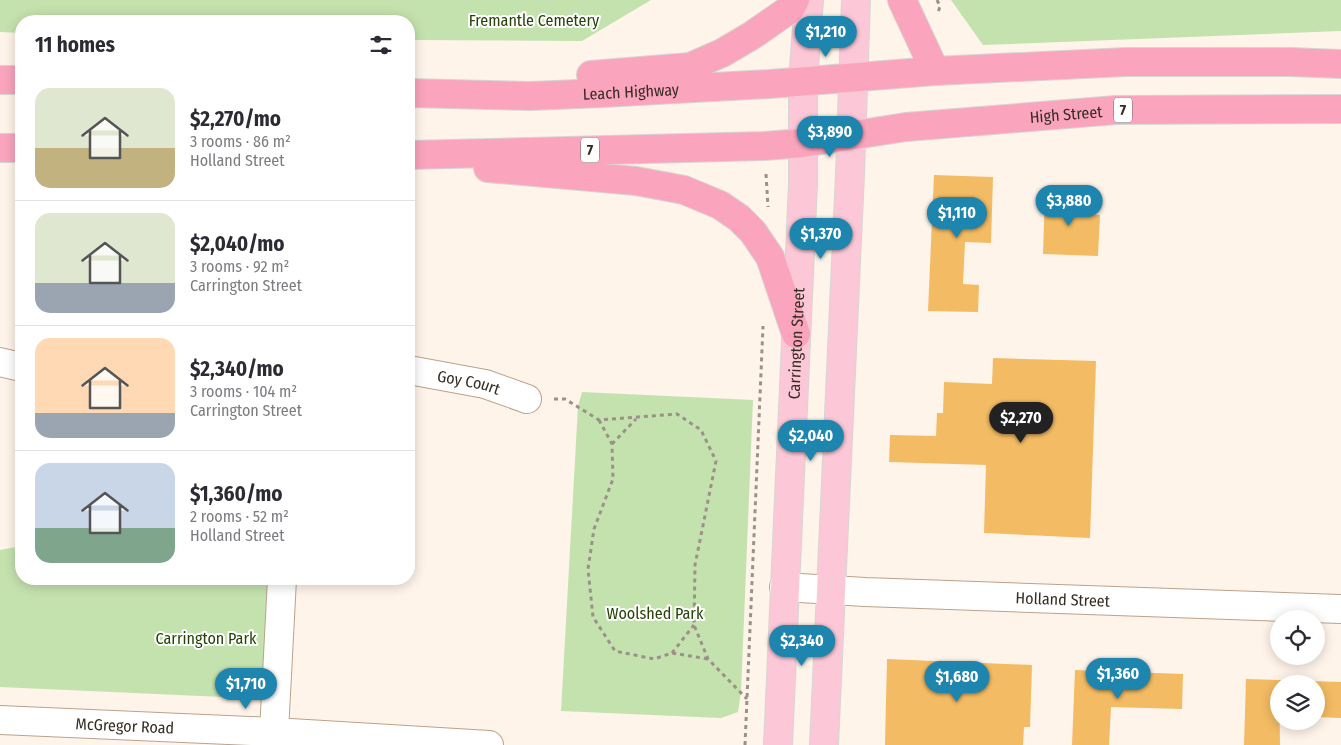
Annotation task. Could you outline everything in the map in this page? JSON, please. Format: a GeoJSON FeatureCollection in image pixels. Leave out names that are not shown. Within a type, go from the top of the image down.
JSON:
{"type":"FeatureCollection","features":[{"type":"Feature","properties":{"kind":"highway"},"geometry":{"type":"LineString","coordinates":[[417,94],[543,79],[690,67],[722,54],[751,36],[790,9],[795,0]]}},
{"type":"Feature","properties":{"kind":"highway"},"geometry":{"type":"LineString","coordinates":[[902,0],[935,71]]}},
{"type":"Feature","properties":{"kind":"highway"},"geometry":{"type":"LineString","coordinates":[[854,77],[935,71],[1126,62],[1291,62],[1341,64]]}},
{"type":"Feature","properties":{"kind":"highway","name":"Leach Highway"},"geometry":{"type":"LineString","coordinates":[[417,94],[531,96],[770,84],[854,77]]}},
{"type":"Feature","properties":{"kind":"highway"},"geometry":{"type":"LineString","coordinates":[[0,80],[15,80]]}},
{"type":"Feature","properties":{"kind":"highway","name":"High Street"},"geometry":{"type":"LineString","coordinates":[[852,135],[906,127],[1116,110],[1341,109]]}},
{"type":"Feature","properties":{"kind":"highway","name":"7"},"geometry":{"type":"LineString","coordinates":[[415,155],[764,146],[803,143],[852,135]]}},
{"type":"Feature","properties":{"kind":"highway"},"geometry":{"type":"LineString","coordinates":[[0,148],[15,148]]}},
{"type":"Feature","properties":{"kind":"highway"},"geometry":{"type":"LineString","coordinates":[[415,162],[636,181],[684,190],[720,205],[739,218],[753,232],[770,257],[796,334]]}},
{"type":"Feature","properties":{"kind":"main road","name":"Carrington Street"},"geometry":{"type":"LineString","coordinates":[[778,745],[803,184],[803,81],[808,0]]}},
{"type":"Feature","properties":{"kind":"main road"},"geometry":{"type":"LineString","coordinates":[[824,745],[852,135],[856,0]]}},
{"type":"Feature","properties":{"kind":"street"},"geometry":{"type":"LineString","coordinates":[[0,362],[15,366]]}},
{"type":"Feature","properties":{"kind":"street","name":"Goy Court"},"geometry":{"type":"LineString","coordinates":[[415,371],[451,376],[485,384],[527,399]]}},
{"type":"Feature","properties":{"kind":"street"},"geometry":{"type":"LineString","coordinates":[[274,732],[282,585]]}},
{"type":"Feature","properties":{"kind":"street","name":"Holland Street"},"geometry":{"type":"LineString","coordinates":[[784,587],[1341,609]]}},
{"type":"Feature","properties":{"kind":"street","name":"McGregor Road"},"geometry":{"type":"LineString","coordinates":[[0,720],[274,732],[489,745]]}},
{"type":"Feature","properties":{"kind":"path"},"geometry":{"type":"LineString","coordinates":[[745,745],[763,318]]}},
{"type":"Feature","properties":{"kind":"path"},"geometry":{"type":"LineString","coordinates":[[527,399],[565,399],[599,420],[612,444],[613,479],[594,529],[588,569],[593,617],[615,651],[654,659],[672,653],[708,659]]}},
{"type":"Feature","properties":{"kind":"path"},"geometry":{"type":"LineString","coordinates":[[599,420],[677,414],[701,430],[716,461],[695,565],[694,625],[708,659],[747,699]]}},
{"type":"Feature","properties":{"kind":"path"},"geometry":{"type":"LineString","coordinates":[[612,444],[636,418]]}},
{"type":"Feature","properties":{"kind":"path"},"geometry":{"type":"LineString","coordinates":[[672,653],[694,625]]}},
{"type":"Feature","properties":{"kind":"green space","name":"Fremantle Cemetery"},"geometry":{"type":"Polygon","coordinates":[[[0,0],[651,0],[582,41],[415,40],[415,15],[15,15],[15,33],[0,32],[0,0]]]}},
{"type":"Feature","properties":{"kind":"green space"},"geometry":{"type":"Polygon","coordinates":[[[951,0],[1341,0],[1341,31],[983,45],[951,0]]]}},
{"type":"Feature","properties":{"kind":"green space","name":"Woolshed Park"},"geometry":{"type":"Polygon","coordinates":[[[582,392],[753,400],[741,692],[738,712],[721,718],[561,711],[578,406],[582,392]]]}},
{"type":"Feature","properties":{"kind":"green space","name":"Carrington Park"},"geometry":{"type":"Polygon","coordinates":[[[15,547],[15,585],[272,585],[265,699],[0,687],[0,550],[15,547]]]}},
{"type":"Feature","properties":{"kind":"building"},"geometry":{"type":"Polygon","coordinates":[[[934,175],[993,177],[991,243],[965,242],[963,284],[979,285],[978,312],[928,311],[934,175]]]}},
{"type":"Feature","properties":{"kind":"building"},"geometry":{"type":"Polygon","coordinates":[[[1045,193],[1081,195],[1080,214],[1100,215],[1098,256],[1043,254],[1045,193]]]}},
{"type":"Feature","properties":{"kind":"building"},"geometry":{"type":"Polygon","coordinates":[[[993,358],[1096,361],[1090,538],[984,533],[986,465],[889,462],[890,435],[936,436],[937,413],[943,413],[944,382],[992,384],[993,358]]]}},
{"type":"Feature","properties":{"kind":"building"},"geometry":{"type":"Polygon","coordinates":[[[887,659],[1032,665],[1030,727],[1024,727],[1023,745],[885,745],[887,659]]]}},
{"type":"Feature","properties":{"kind":"building"},"geometry":{"type":"Polygon","coordinates":[[[1075,670],[1183,674],[1182,709],[1111,707],[1109,745],[1072,745],[1075,670]]]}},
{"type":"Feature","properties":{"kind":"building"},"geometry":{"type":"Polygon","coordinates":[[[1246,679],[1270,680],[1270,730],[1280,730],[1280,745],[1244,745],[1246,679]]]}},
{"type":"Feature","properties":{"kind":"building"},"geometry":{"type":"Polygon","coordinates":[[[1325,681],[1341,682],[1341,718],[1325,717],[1325,681]]]}}]}
